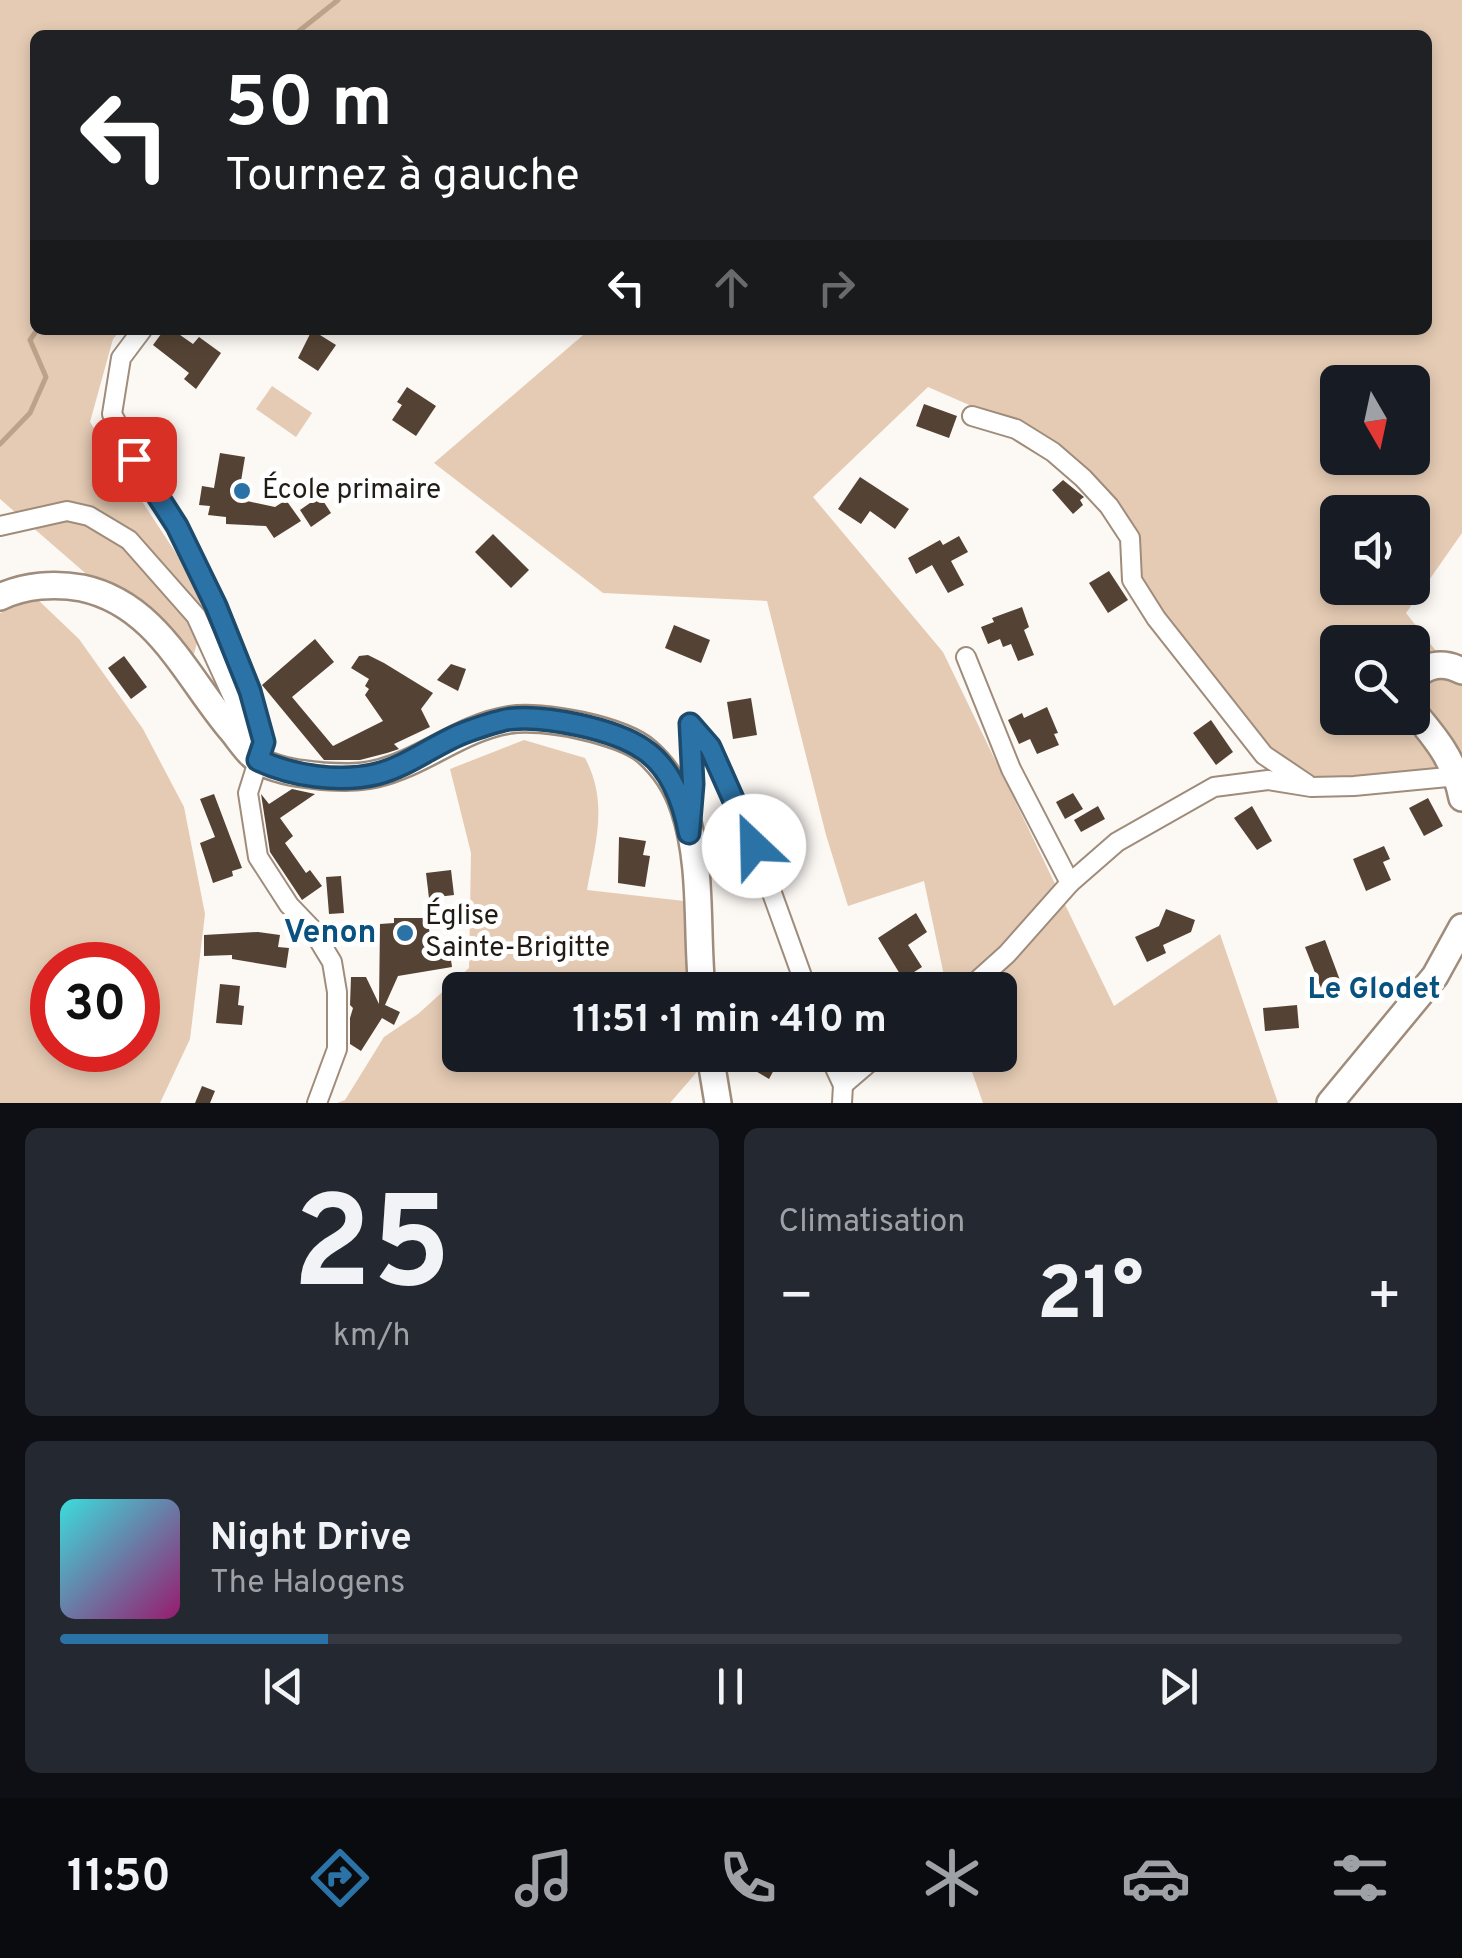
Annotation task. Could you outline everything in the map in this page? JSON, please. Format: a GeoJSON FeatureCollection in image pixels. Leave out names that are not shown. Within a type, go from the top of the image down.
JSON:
{"type":"FeatureCollection","features":[{"type":"Feature","properties":{"kind":"street"},"geometry":{"type":"LineString","coordinates":[[138,335],[121,358],[114,387],[114,422],[177,526],[216,606],[250,691],[261,751],[248,793],[258,857],[332,962],[337,992],[337,1049],[317,1103]]}},
{"type":"Feature","properties":{"kind":"street"},"geometry":{"type":"LineString","coordinates":[[972,416],[1016,429],[1053,452],[1109,506],[1130,538],[1132,580],[1156,618],[1264,755],[1311,787]]}},
{"type":"Feature","properties":{"kind":"street"},"geometry":{"type":"LineString","coordinates":[[0,526],[68,511],[89,516],[129,540],[196,616],[261,751]]}},
{"type":"Feature","properties":{"kind":"street"},"geometry":{"type":"LineString","coordinates":[[0,597],[40,586],[69,586],[98,592],[127,605],[150,623],[220,718],[298,774],[352,778],[400,766],[464,732],[512,719],[566,723],[621,738],[645,750],[670,778],[684,809],[701,972]]}},
{"type":"Feature","properties":{"kind":"street"},"geometry":{"type":"LineString","coordinates":[[966,657],[1011,769],[1070,882]]}},
{"type":"Feature","properties":{"kind":"street"},"geometry":{"type":"LineString","coordinates":[[1430,666],[1441,664],[1462,671]]}},
{"type":"Feature","properties":{"kind":"street"},"geometry":{"type":"LineString","coordinates":[[689,833],[693,784],[690,724],[710,747],[754,846],[800,972]]}},
{"type":"Feature","properties":{"kind":"street"},"geometry":{"type":"LineString","coordinates":[[987,972],[1070,882],[1117,842],[1214,787],[1268,780],[1311,787],[1460,787],[1446,750],[1430,731]]}},
{"type":"Feature","properties":{"kind":"street"},"geometry":{"type":"LineString","coordinates":[[1330,1103],[1434,976],[1462,927]]}},
{"type":"Feature","properties":{"kind":"street"},"geometry":{"type":"LineString","coordinates":[[713,1072],[718,1103]]}},
{"type":"Feature","properties":{"kind":"street"},"geometry":{"type":"LineString","coordinates":[[842,1094],[862,1072]]}},
{"type":"Feature","properties":{"kind":"shaded area"},"geometry":{"type":"Polygon","coordinates":[[[0,0],[1462,0],[1462,533],[1430,579],[1430,495],[1320,495],[1320,605],[1412,605],[1406,613],[1415,625],[1320,625],[1320,735],[1430,735],[1430,643],[1462,684],[1462,772],[1322,782],[1278,759],[1155,601],[1138,568],[1137,532],[1094,480],[1045,438],[928,387],[813,497],[943,652],[1114,1006],[1220,934],[1278,1103],[983,1103],[972,1072],[1017,1072],[1017,972],[943,972],[924,881],[848,906],[826,835],[767,601],[603,593],[434,463],[583,335],[1432,335],[1432,30],[30,30],[30,335],[117,335],[90,422],[208,602],[191,665],[0,499],[0,0]]]}},
{"type":"Feature","properties":{"kind":"shaded area"},"geometry":{"type":"Polygon","coordinates":[[[272,386],[312,413],[296,437],[256,409],[272,386]]]}},
{"type":"Feature","properties":{"kind":"shaded area"},"geometry":{"type":"Polygon","coordinates":[[[36,598],[79,639],[143,729],[184,807],[205,914],[190,1039],[160,1103],[0,1103],[0,613],[36,598]]]}},
{"type":"Feature","properties":{"kind":"shaded area"},"geometry":{"type":"Polygon","coordinates":[[[524,740],[585,758],[597,791],[598,807],[587,890],[684,901],[692,972],[465,972],[469,968],[471,853],[450,769],[524,740]]]}},
{"type":"Feature","properties":{"kind":"shaded area"},"geometry":{"type":"Polygon","coordinates":[[[442,992],[442,1072],[697,1072],[670,1103],[337,1103],[345,1100],[384,1037],[442,992]]]}},
{"type":"Feature","properties":{"kind":"building"},"geometry":{"type":"Polygon","coordinates":[[[160,335],[180,335],[193,344],[199,337],[221,353],[196,389],[184,379],[189,373],[153,345],[160,335]]]}},
{"type":"Feature","properties":{"kind":"building"},"geometry":{"type":"Polygon","coordinates":[[[310,335],[320,335],[336,345],[318,371],[298,358],[310,335]]]}},
{"type":"Feature","properties":{"kind":"building"},"geometry":{"type":"Polygon","coordinates":[[[407,387],[436,406],[416,436],[392,420],[407,387]]]}},
{"type":"Feature","properties":{"kind":"building"},"geometry":{"type":"Polygon","coordinates":[[[924,404],[957,416],[949,438],[916,426],[924,404]]]}},
{"type":"Feature","properties":{"kind":"building"},"geometry":{"type":"Polygon","coordinates":[[[220,453],[245,457],[238,499],[275,507],[286,500],[301,521],[274,538],[266,526],[226,524],[226,517],[208,515],[210,506],[199,505],[202,486],[214,488],[220,453]]]}},
{"type":"Feature","properties":{"kind":"building"},"geometry":{"type":"Polygon","coordinates":[[[860,477],[909,509],[895,529],[870,511],[861,524],[838,509],[860,477]]]}},
{"type":"Feature","properties":{"kind":"building"},"geometry":{"type":"Polygon","coordinates":[[[1063,480],[1084,497],[1080,500],[1083,505],[1073,514],[1052,490],[1063,480]]]}},
{"type":"Feature","properties":{"kind":"building"},"geometry":{"type":"Polygon","coordinates":[[[320,496],[331,513],[311,527],[300,510],[320,496]]]}},
{"type":"Feature","properties":{"kind":"building"},"geometry":{"type":"Polygon","coordinates":[[[493,534],[529,570],[511,588],[475,552],[493,534]]]}},
{"type":"Feature","properties":{"kind":"building"},"geometry":{"type":"Polygon","coordinates":[[[959,536],[968,552],[951,561],[964,585],[948,593],[932,565],[916,574],[908,558],[940,540],[943,545],[959,536]]]}},
{"type":"Feature","properties":{"kind":"building"},"geometry":{"type":"Polygon","coordinates":[[[1109,571],[1128,600],[1108,613],[1089,583],[1109,571]]]}},
{"type":"Feature","properties":{"kind":"building"},"geometry":{"type":"Polygon","coordinates":[[[1022,607],[1029,627],[1024,630],[1034,655],[1018,661],[1011,644],[1003,647],[1000,639],[988,644],[981,627],[994,622],[992,618],[1022,607]]]}},
{"type":"Feature","properties":{"kind":"building"},"geometry":{"type":"Polygon","coordinates":[[[674,625],[710,640],[701,663],[665,648],[674,625]]]}},
{"type":"Feature","properties":{"kind":"building"},"geometry":{"type":"Polygon","coordinates":[[[315,639],[334,662],[292,697],[333,746],[383,721],[365,695],[369,679],[351,668],[359,656],[368,655],[384,663],[433,693],[421,709],[430,727],[394,744],[399,749],[387,753],[360,760],[324,760],[262,685],[315,639]]]}},
{"type":"Feature","properties":{"kind":"building"},"geometry":{"type":"Polygon","coordinates":[[[124,656],[147,687],[131,699],[108,668],[124,656]]]}},
{"type":"Feature","properties":{"kind":"building"},"geometry":{"type":"Polygon","coordinates":[[[451,664],[466,669],[458,691],[437,680],[451,664]]]}},
{"type":"Feature","properties":{"kind":"building"},"geometry":{"type":"Polygon","coordinates":[[[751,698],[757,735],[733,739],[727,702],[751,698]]]}},
{"type":"Feature","properties":{"kind":"building"},"geometry":{"type":"Polygon","coordinates":[[[1047,707],[1059,745],[1037,754],[1030,739],[1019,744],[1008,720],[1022,713],[1024,718],[1047,707]]]}},
{"type":"Feature","properties":{"kind":"building"},"geometry":{"type":"Polygon","coordinates":[[[1211,720],[1233,752],[1216,765],[1193,733],[1211,720]]]}},
{"type":"Feature","properties":{"kind":"building"},"geometry":{"type":"Polygon","coordinates":[[[292,789],[315,794],[280,818],[293,836],[285,843],[306,873],[310,870],[322,886],[302,900],[270,852],[261,794],[269,804],[292,789]]]}},
{"type":"Feature","properties":{"kind":"building"},"geometry":{"type":"Polygon","coordinates":[[[1073,793],[1083,809],[1065,819],[1056,802],[1073,793]]]}},
{"type":"Feature","properties":{"kind":"building"},"geometry":{"type":"Polygon","coordinates":[[[214,794],[242,868],[213,883],[200,843],[215,837],[200,799],[214,794]]]}},
{"type":"Feature","properties":{"kind":"building"},"geometry":{"type":"Polygon","coordinates":[[[1428,798],[1443,826],[1424,836],[1409,808],[1428,798]]]}},
{"type":"Feature","properties":{"kind":"building"},"geometry":{"type":"Polygon","coordinates":[[[1098,806],[1105,819],[1081,832],[1074,820],[1098,806]]]}},
{"type":"Feature","properties":{"kind":"building"},"geometry":{"type":"Polygon","coordinates":[[[1252,806],[1272,841],[1257,850],[1234,818],[1252,806]]]}},
{"type":"Feature","properties":{"kind":"building"},"geometry":{"type":"Polygon","coordinates":[[[619,837],[646,841],[643,855],[650,856],[645,887],[618,883],[619,837]]]}},
{"type":"Feature","properties":{"kind":"building"},"geometry":{"type":"Polygon","coordinates":[[[1384,846],[1390,859],[1383,862],[1391,880],[1366,891],[1353,859],[1384,846]]]}},
{"type":"Feature","properties":{"kind":"building"},"geometry":{"type":"Polygon","coordinates":[[[451,870],[454,895],[429,898],[426,873],[451,870]]]}},
{"type":"Feature","properties":{"kind":"building"},"geometry":{"type":"Polygon","coordinates":[[[341,876],[344,913],[329,914],[326,877],[341,876]]]}},
{"type":"Feature","properties":{"kind":"building"},"geometry":{"type":"Polygon","coordinates":[[[1166,909],[1195,920],[1191,932],[1163,945],[1166,953],[1147,962],[1135,937],[1159,926],[1166,909]]]}},
{"type":"Feature","properties":{"kind":"building"},"geometry":{"type":"Polygon","coordinates":[[[916,913],[927,932],[908,945],[922,967],[914,972],[899,972],[878,938],[916,913]]]}},
{"type":"Feature","properties":{"kind":"building"},"geometry":{"type":"Polygon","coordinates":[[[394,918],[428,918],[431,948],[449,946],[452,967],[398,976],[385,1005],[400,1012],[394,1025],[382,1018],[361,1051],[350,1044],[351,977],[366,977],[379,1004],[380,924],[394,923],[394,918]]]}},
{"type":"Feature","properties":{"kind":"building"},"geometry":{"type":"Polygon","coordinates":[[[204,935],[280,935],[278,947],[289,948],[286,968],[232,959],[232,955],[204,956],[204,935]]]}},
{"type":"Feature","properties":{"kind":"building"},"geometry":{"type":"Polygon","coordinates":[[[1325,940],[1341,983],[1321,988],[1305,947],[1325,940]]]}},
{"type":"Feature","properties":{"kind":"building"},"geometry":{"type":"Polygon","coordinates":[[[220,984],[240,986],[242,1025],[216,1023],[220,984]]]}},
{"type":"Feature","properties":{"kind":"building"},"geometry":{"type":"Polygon","coordinates":[[[1297,1005],[1299,1028],[1265,1031],[1263,1008],[1297,1005]]]}},
{"type":"Feature","properties":{"kind":"building"},"geometry":{"type":"Polygon","coordinates":[[[202,1086],[215,1091],[210,1103],[195,1103],[202,1086]]]}},
{"type":"Feature","properties":{"kind":"waterway"},"geometry":{"type":"LineString","coordinates":[[300,30],[338,0]]}},
{"type":"Feature","properties":{"kind":"waterway"},"geometry":{"type":"LineString","coordinates":[[0,444],[30,413],[46,377],[30,340],[34,335]]}},
{"type":"Feature","properties":{"kind":"place","name":"École primaire"},"geometry":{"type":"Point","coordinates":[242,491]}},
{"type":"Feature","properties":{"kind":"place","name":"Église Sainte-Brigitte"},"geometry":{"type":"Point","coordinates":[405,933]}},
{"type":"Feature","properties":{"kind":"district","name":"Venon"},"geometry":{"type":"Point","coordinates":[330,934]}},
{"type":"Feature","properties":{"kind":"district","name":"Le Glodet"},"geometry":{"type":"Point","coordinates":[1374,990]}},
{"type":"Feature","properties":{"kind":"route"},"geometry":{"type":"LineString","coordinates":[[134,459],[177,526],[216,606],[250,691],[264,742],[258,760],[298,774],[352,778],[400,766],[464,732],[512,719],[566,723],[621,738],[645,750],[670,778],[684,809],[689,833],[693,784],[690,724],[710,747],[754,846]]}}]}
